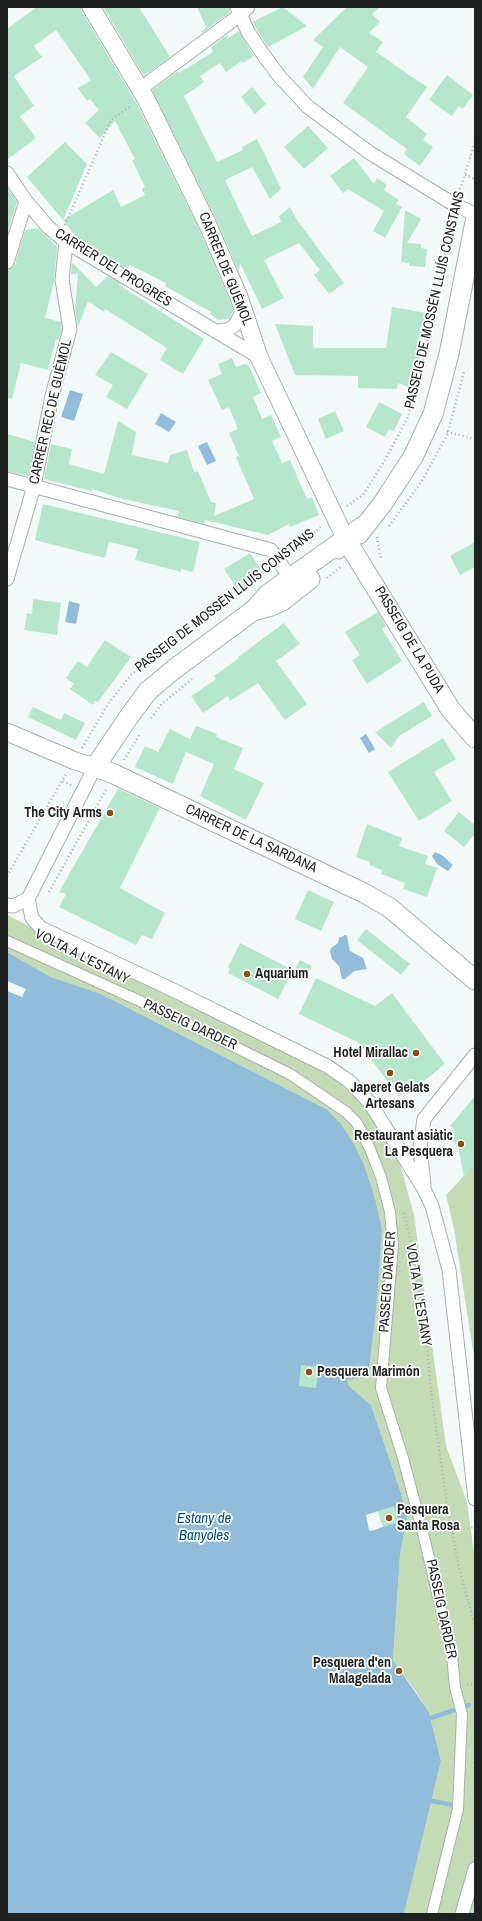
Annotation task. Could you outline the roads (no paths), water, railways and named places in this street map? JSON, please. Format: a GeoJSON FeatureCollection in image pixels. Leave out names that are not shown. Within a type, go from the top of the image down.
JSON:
{"type":"FeatureCollection","features":[{"type":"Feature","properties":{"kind":"main road","name":"PASSEIG DE MOSSÈN LLUÍS CONSTANS"},"geometry":{"type":"LineString","coordinates":[[95,767],[148,691],[173,670],[261,608],[282,601],[348,542],[366,524],[383,503],[413,457],[433,414],[449,354],[475,222]]}},
{"type":"Feature","properties":{"kind":"main road","name":"PASSEIG DE MOSSÈN LLUÍS CONSTANS"},"geometry":{"type":"LineString","coordinates":[[261,608],[268,594],[288,574],[348,542]]}},
{"type":"Feature","properties":{"kind":"main road","name":"PASSEIG DE LA PUDA"},"geometry":{"type":"LineString","coordinates":[[348,542],[451,710],[475,738]]}},
{"type":"Feature","properties":{"kind":"main road","name":"CARRER DE LA SARDANA"},"geometry":{"type":"LineString","coordinates":[[95,767],[114,774],[364,893],[390,908],[475,980]]}},
{"type":"Feature","properties":{"kind":"street","name":"CARRER DE GUÈMOL"},"geometry":{"type":"LineString","coordinates":[[91,7],[143,94],[207,223],[243,310],[258,357],[334,516],[348,542]]}},
{"type":"Feature","properties":{"kind":"street"},"geometry":{"type":"LineString","coordinates":[[143,94],[242,10],[248,32],[265,57],[280,77],[308,107],[370,153],[455,205],[475,214]]}},
{"type":"Feature","properties":{"kind":"street","name":"CARRER DEL PROGRÉS"},"geometry":{"type":"LineString","coordinates":[[7,173],[26,201],[48,227],[66,242],[258,357]]}},
{"type":"Feature","properties":{"kind":"street"},"geometry":{"type":"LineString","coordinates":[[7,262],[26,201]]}},
{"type":"Feature","properties":{"kind":"street","name":"CARRER REC DE GUÈMOL"},"geometry":{"type":"LineString","coordinates":[[7,579],[34,486],[52,396],[70,329],[62,280],[66,242]]}},
{"type":"Feature","properties":{"kind":"street"},"geometry":{"type":"LineString","coordinates":[[216,331],[228,330],[235,325],[243,310]]}},
{"type":"Feature","properties":{"kind":"street"},"geometry":{"type":"LineString","coordinates":[[7,478],[261,546],[271,550],[288,574]]}},
{"type":"Feature","properties":{"kind":"street","name":"CARRER DE LA SARDANA"},"geometry":{"type":"LineString","coordinates":[[7,732],[74,761],[95,767]]}},
{"type":"Feature","properties":{"kind":"street","name":"PASSEIG DE MOSSÈN LLUÍS CONSTANS"},"geometry":{"type":"LineString","coordinates":[[28,899],[95,767]]}},
{"type":"Feature","properties":{"kind":"street"},"geometry":{"type":"LineString","coordinates":[[7,906],[13,906],[28,899]]}},
{"type":"Feature","properties":{"kind":"street","name":"PASSEIG DARDER"},"geometry":{"type":"LineString","coordinates":[[28,899],[32,918],[42,928],[320,1062],[349,1081],[370,1103],[424,1189],[432,1206],[449,1270],[475,1499]]}},
{"type":"Feature","properties":{"kind":"street","name":"VOLTA A L'ESTANY"},"geometry":{"type":"LineString","coordinates":[[7,941],[31,952]]}},
{"type":"Feature","properties":{"kind":"street","name":"PASSEIG DARDER"},"geometry":{"type":"LineString","coordinates":[[31,952],[162,1010],[290,1074],[346,1112],[357,1123],[370,1150],[381,1177],[390,1212],[393,1245],[381,1388],[403,1458],[424,1537],[452,1655],[456,1692],[462,1714],[458,1809],[432,1914]]}},
{"type":"Feature","properties":{"kind":"street"},"geometry":{"type":"LineString","coordinates":[[424,1189],[420,1147],[424,1120],[475,1055]]}},
{"type":"Feature","properties":{"kind":"street"},"geometry":{"type":"LineString","coordinates":[[462,1914],[475,1869]]}},
{"type":"Feature","properties":{"kind":"water"},"geometry":{"type":"Polygon","coordinates":[[[70,390],[83,394],[74,421],[61,417],[70,390]]]}},
{"type":"Feature","properties":{"kind":"water"},"geometry":{"type":"Polygon","coordinates":[[[161,413],[176,422],[169,432],[155,424],[161,413]]]}},
{"type":"Feature","properties":{"kind":"water"},"geometry":{"type":"Polygon","coordinates":[[[207,442],[216,461],[207,465],[198,446],[207,442]]]}},
{"type":"Feature","properties":{"kind":"water"},"geometry":{"type":"Polygon","coordinates":[[[69,601],[80,604],[76,624],[65,622],[69,601]]]}},
{"type":"Feature","properties":{"kind":"water"},"geometry":{"type":"Polygon","coordinates":[[[366,734],[375,749],[369,753],[360,738],[366,734]]]}},
{"type":"Feature","properties":{"kind":"water"},"geometry":{"type":"Polygon","coordinates":[[[435,852],[443,856],[453,865],[448,871],[437,864],[432,856],[435,852]]]}},
{"type":"Feature","properties":{"kind":"water"},"geometry":{"type":"Polygon","coordinates":[[[345,935],[347,936],[350,951],[363,958],[367,969],[354,971],[345,979],[342,979],[339,966],[332,959],[330,951],[331,948],[338,943],[339,938],[345,935]]]}},
{"type":"Feature","properties":{"kind":"water","name":"Estany de Banyoles"},"geometry":{"type":"Polygon","coordinates":[[[7,952],[51,977],[101,994],[326,1109],[341,1124],[354,1144],[364,1165],[375,1199],[382,1229],[376,1310],[368,1377],[348,1380],[348,1385],[371,1405],[401,1493],[407,1518],[400,1555],[393,1660],[429,1712],[441,1761],[404,1914],[7,1914],[7,952]]]}},
{"type":"Feature","properties":{"kind":"waterway"},"geometry":{"type":"LineString","coordinates":[[431,1718],[469,1705]]}},
{"type":"Feature","properties":{"kind":"waterway"},"geometry":{"type":"LineString","coordinates":[[431,1801],[454,1805]]}},
{"type":"Feature","properties":{"kind":"place","name":"The City Arms"},"geometry":{"type":"Point","coordinates":[110,813]}},
{"type":"Feature","properties":{"kind":"place","name":"Aquarium"},"geometry":{"type":"Point","coordinates":[247,974]}},
{"type":"Feature","properties":{"kind":"place","name":"Hotel Mirallac"},"geometry":{"type":"Point","coordinates":[416,1053]}},
{"type":"Feature","properties":{"kind":"place","name":"Japeret Gelats Artesans"},"geometry":{"type":"Point","coordinates":[390,1073]}},
{"type":"Feature","properties":{"kind":"place","name":"Restaurant asiàtic La Pesquera"},"geometry":{"type":"Point","coordinates":[461,1144]}},
{"type":"Feature","properties":{"kind":"place","name":"Pesquera Marimón"},"geometry":{"type":"Point","coordinates":[309,1372]}},
{"type":"Feature","properties":{"kind":"place","name":"Pesquera Santa Rosa"},"geometry":{"type":"Point","coordinates":[389,1518]}},
{"type":"Feature","properties":{"kind":"place","name":"Pesquera d'en Malagelada"},"geometry":{"type":"Point","coordinates":[399,1671]}}]}
